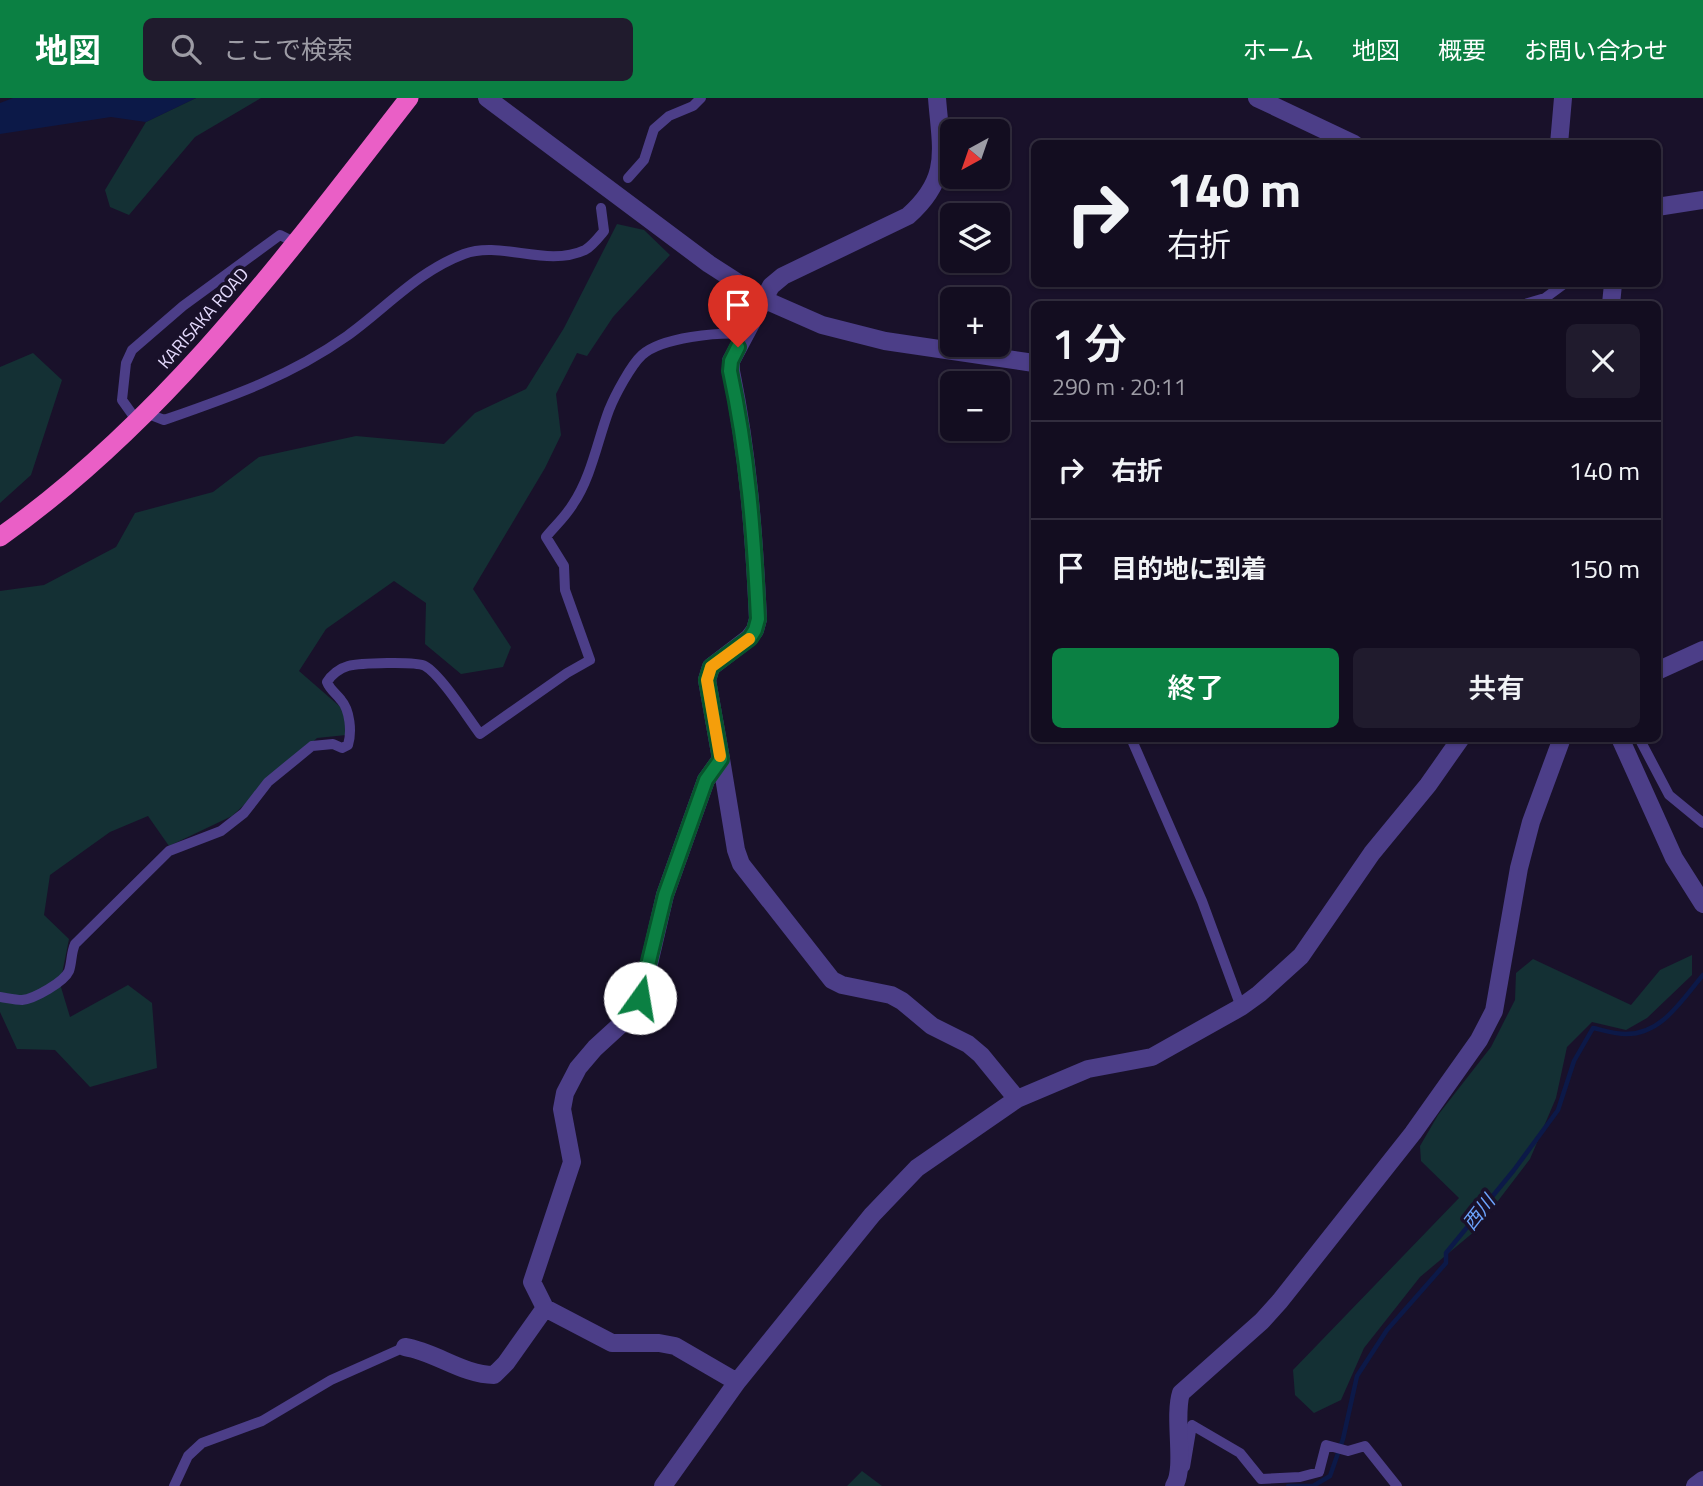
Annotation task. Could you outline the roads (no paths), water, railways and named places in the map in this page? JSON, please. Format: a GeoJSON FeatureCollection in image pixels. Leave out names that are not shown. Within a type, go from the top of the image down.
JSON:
{"type":"FeatureCollection","features":[{"type":"Feature","properties":{"kind":"highway","name":"KARISAKA ROAD"},"geometry":{"type":"LineString","coordinates":[[0,537],[66,485],[141,417],[213,341],[296,243],[409,98]]}},
{"type":"Feature","properties":{"kind":"street"},"geometry":{"type":"LineString","coordinates":[[488,98],[709,264],[765,300],[822,325],[885,341],[1031,363]]}},
{"type":"Feature","properties":{"kind":"street"},"geometry":{"type":"LineString","coordinates":[[937,98],[941,154],[939,174],[932,190],[908,216],[783,276],[771,286],[731,361],[730,371],[746,450],[758,619],[750,638],[711,667],[707,680],[736,850],[741,864],[780,911],[826,975],[842,985],[891,995],[902,1001],[932,1026],[968,1044],[981,1055],[1017,1099]]}},
{"type":"Feature","properties":{"kind":"street"},"geometry":{"type":"LineString","coordinates":[[1257,98],[1346,140]]}},
{"type":"Feature","properties":{"kind":"street"},"geometry":{"type":"LineString","coordinates":[[1559,140],[1563,98]]}},
{"type":"Feature","properties":{"kind":"street"},"geometry":{"type":"LineString","coordinates":[[1661,206],[1703,200]]}},
{"type":"Feature","properties":{"kind":"street"},"geometry":{"type":"LineString","coordinates":[[1661,669],[1703,650]]}},
{"type":"Feature","properties":{"kind":"street"},"geometry":{"type":"LineString","coordinates":[[663,1486],[737,1382],[872,1214],[917,1168],[1017,1099],[1088,1069],[1152,1057],[1259,994],[1301,956],[1372,853],[1428,785],[1458,742]]}},
{"type":"Feature","properties":{"kind":"street"},"geometry":{"type":"LineString","coordinates":[[1176,1478],[1177,1406],[1181,1393],[1262,1321],[1280,1301],[1413,1133],[1484,1030],[1494,1011],[1519,868],[1531,822],[1561,742]]}},
{"type":"Feature","properties":{"kind":"street"},"geometry":{"type":"LineString","coordinates":[[1622,742],[1674,858],[1703,904]]}},
{"type":"Feature","properties":{"kind":"street"},"geometry":{"type":"LineString","coordinates":[[721,759],[706,780],[665,895],[640,998],[631,1015],[595,1048],[578,1068],[565,1093],[562,1109],[572,1162],[531,1282],[545,1308],[612,1343],[659,1343],[675,1346],[737,1382]]}},
{"type":"Feature","properties":{"kind":"street"},"geometry":{"type":"LineString","coordinates":[[405,1347],[423,1350],[480,1375],[494,1375],[506,1363],[545,1308]]}},
{"type":"Feature","properties":{"kind":"street"},"geometry":{"type":"LineString","coordinates":[[1695,1486],[1703,1479]]}},
{"type":"Feature","properties":{"kind":"lane"},"geometry":{"type":"LineString","coordinates":[[628,178],[644,160],[654,129],[669,116],[693,106],[701,98]]}},
{"type":"Feature","properties":{"kind":"lane"},"geometry":{"type":"LineString","coordinates":[[296,243],[280,235],[183,306],[132,350],[126,363],[122,400],[141,417],[164,420],[259,386],[288,373],[348,336],[421,276],[464,254],[482,249],[534,256],[568,254],[587,249],[604,232],[601,208]]}},
{"type":"Feature","properties":{"kind":"lane"},"geometry":{"type":"LineString","coordinates":[[1537,301],[1545,299],[1560,287]]}},
{"type":"Feature","properties":{"kind":"lane"},"geometry":{"type":"LineString","coordinates":[[0,997],[23,1000],[31,998],[64,980],[75,944],[169,851],[221,831],[244,813],[268,782],[312,746],[333,744],[342,748],[348,745],[350,738],[347,708],[327,682],[330,676],[347,666],[411,663],[425,666],[440,681],[480,734],[590,660],[565,590],[564,566],[545,537],[574,504],[597,449],[610,408],[643,354],[678,340],[721,332],[745,334]]}},
{"type":"Feature","properties":{"kind":"lane"},"geometry":{"type":"LineString","coordinates":[[1132,742],[1202,901],[1241,1007]]}},
{"type":"Feature","properties":{"kind":"lane"},"geometry":{"type":"LineString","coordinates":[[1641,742],[1669,795],[1703,823]]}},
{"type":"Feature","properties":{"kind":"lane"},"geometry":{"type":"LineString","coordinates":[[174,1486],[188,1456],[202,1443],[262,1421],[331,1380],[405,1347]]}},
{"type":"Feature","properties":{"kind":"lane"},"geometry":{"type":"LineString","coordinates":[[1176,1478],[1187,1465],[1192,1425],[1240,1453],[1261,1479],[1300,1477],[1319,1472],[1326,1445],[1348,1451],[1365,1446],[1397,1486]]}},
{"type":"Feature","properties":{"kind":"water"},"geometry":{"type":"Polygon","coordinates":[[[13,98],[196,98],[146,122],[111,117],[0,134],[0,103],[13,98]]]}},
{"type":"Feature","properties":{"kind":"waterway","name":"西川"},"geometry":{"type":"LineString","coordinates":[[1288,1486],[1313,1486],[1330,1476],[1343,1439],[1357,1376],[1387,1330],[1446,1263],[1446,1253],[1514,1170],[1558,1110],[1574,1061],[1593,1028],[1626,1034],[1650,1028],[1670,1014],[1703,975]]}}]}
